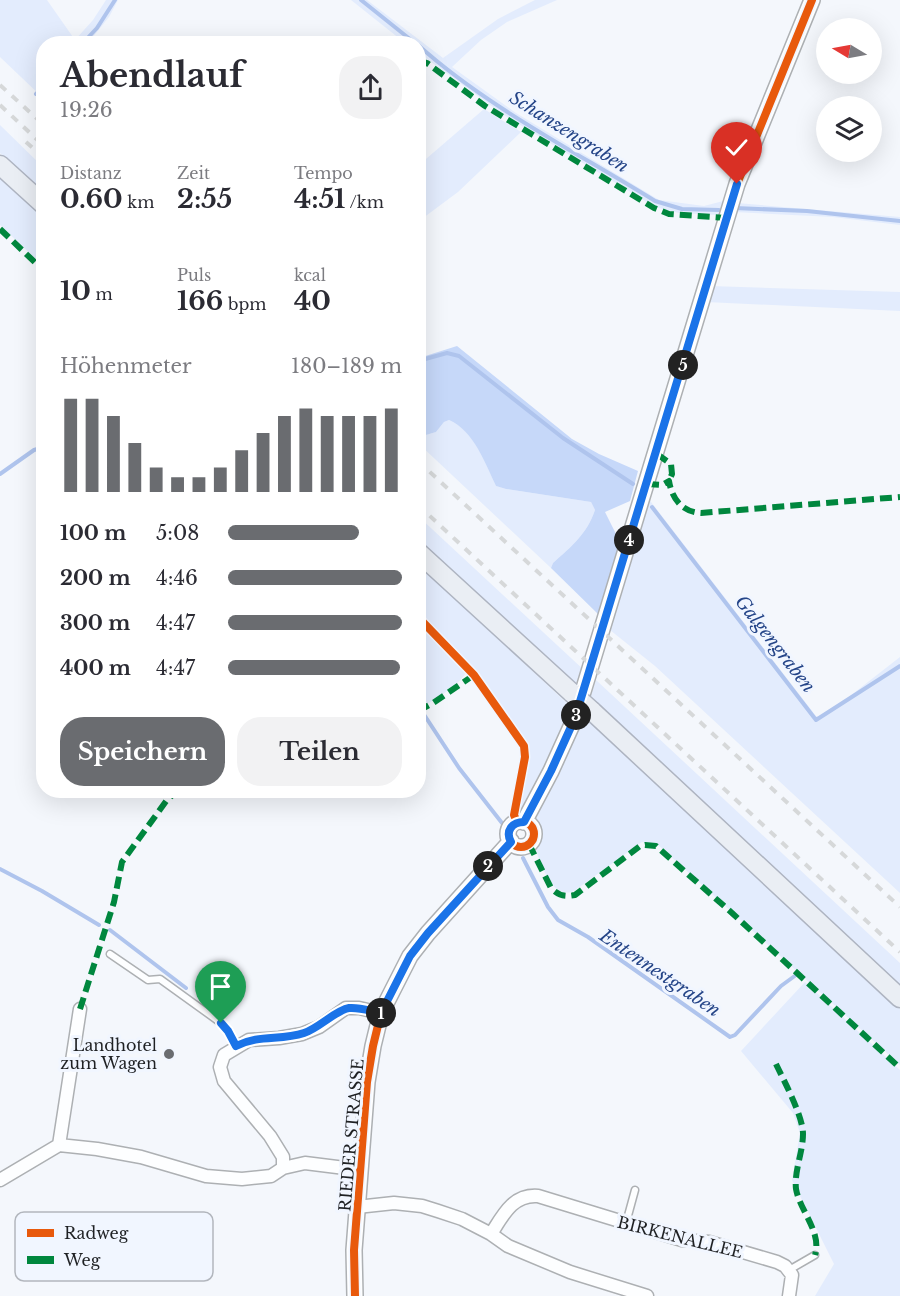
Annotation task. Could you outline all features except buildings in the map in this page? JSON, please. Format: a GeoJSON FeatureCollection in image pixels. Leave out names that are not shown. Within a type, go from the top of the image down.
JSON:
{"type":"FeatureCollection","features":[{"type":"Feature","properties":{"kind":"main road"},"geometry":{"type":"LineString","coordinates":[[0,165],[36,198]]}},
{"type":"Feature","properties":{"kind":"main road"},"geometry":{"type":"LineString","coordinates":[[426,559],[900,998]]}},
{"type":"Feature","properties":{"kind":"street","name":"RIEDER STRASSE"},"geometry":{"type":"LineString","coordinates":[[355,1296],[353,1275],[367,1082],[381,1013],[410,956],[511,842],[508,834],[510,827],[517,822],[524,822],[575,718],[737,184],[812,0]]}},
{"type":"Feature","properties":{"kind":"street"},"geometry":{"type":"LineString","coordinates":[[284,1168],[283,1157],[270,1136],[221,1074],[220,1067],[224,1055],[249,1040],[302,1034],[319,1027],[346,1008],[381,1013]]}},
{"type":"Feature","properties":{"kind":"street"},"geometry":{"type":"LineString","coordinates":[[59,1145],[80,1010]]}},
{"type":"Feature","properties":{"kind":"street"},"geometry":{"type":"LineString","coordinates":[[0,1180],[59,1145],[141,1157],[206,1176],[242,1179],[271,1176],[284,1168],[305,1163],[361,1170]]}},
{"type":"Feature","properties":{"kind":"street","name":"BIRKENALLEE"},"geometry":{"type":"LineString","coordinates":[[491,1234],[504,1212],[517,1200],[526,1195],[538,1196],[682,1240],[709,1242],[777,1262],[789,1270]]}},
{"type":"Feature","properties":{"kind":"street"},"geometry":{"type":"LineString","coordinates":[[357,1207],[394,1203],[422,1206],[462,1219],[508,1246],[570,1272],[646,1296]]}},
{"type":"Feature","properties":{"kind":"street"},"geometry":{"type":"LineString","coordinates":[[789,1270],[792,1275],[789,1296]]}},
{"type":"Feature","properties":{"kind":"lane"},"geometry":{"type":"LineString","coordinates":[[110,954],[148,980],[160,979],[221,1023],[236,1046]]}},
{"type":"Feature","properties":{"kind":"lane"},"geometry":{"type":"LineString","coordinates":[[626,1224],[635,1190]]}},
{"type":"Feature","properties":{"kind":"lane"},"geometry":{"type":"LineString","coordinates":[[789,1270],[815,1255]]}},
{"type":"Feature","properties":{"kind":"shaded area"},"geometry":{"type":"Polygon","coordinates":[[[0,0],[47,0],[72,36],[36,36],[36,91],[0,57],[0,0]]]}},
{"type":"Feature","properties":{"kind":"shaded area"},"geometry":{"type":"Polygon","coordinates":[[[106,0],[118,0],[109,17],[94,36],[79,36],[106,0]]]}},
{"type":"Feature","properties":{"kind":"shaded area"},"geometry":{"type":"Polygon","coordinates":[[[351,0],[367,0],[414,36],[396,36],[351,0]]]}},
{"type":"Feature","properties":{"kind":"shaded area"},"geometry":{"type":"Polygon","coordinates":[[[557,0],[507,22],[481,40],[452,67],[516,113],[659,200],[704,206],[727,200],[722,213],[718,215],[679,213],[655,207],[504,115],[427,59],[426,45],[443,58],[498,19],[531,2],[557,0]]]}},
{"type":"Feature","properties":{"kind":"shaded area"},"geometry":{"type":"Polygon","coordinates":[[[484,109],[521,132],[458,192],[426,216],[426,159],[484,109]]]}},
{"type":"Feature","properties":{"kind":"shaded area"},"geometry":{"type":"Polygon","coordinates":[[[0,125],[36,160],[36,187],[0,153],[0,125]]]}},
{"type":"Feature","properties":{"kind":"shaded area"},"geometry":{"type":"Polygon","coordinates":[[[0,174],[36,207],[36,259],[0,225],[0,174]]]}},
{"type":"Feature","properties":{"kind":"shaded area"},"geometry":{"type":"Polygon","coordinates":[[[737,203],[900,217],[900,225],[833,217],[734,212],[737,203]]]}},
{"type":"Feature","properties":{"kind":"shaded area"},"geometry":{"type":"Polygon","coordinates":[[[710,286],[900,292],[900,311],[706,302],[710,286]]]}},
{"type":"Feature","properties":{"kind":"shaded area"},"geometry":{"type":"Polygon","coordinates":[[[457,346],[572,439],[638,471],[630,501],[605,512],[620,542],[598,614],[551,568],[553,563],[578,540],[588,526],[595,510],[591,502],[496,486],[472,440],[458,425],[449,420],[444,422],[436,432],[426,435],[426,356],[457,346]]]}},
{"type":"Feature","properties":{"kind":"shaded area"},"geometry":{"type":"Polygon","coordinates":[[[449,420],[458,425],[472,439],[496,486],[591,502],[595,510],[588,526],[578,540],[553,563],[551,568],[426,451],[426,435],[436,432],[444,422],[449,420]]]}},
{"type":"Feature","properties":{"kind":"shaded area"},"geometry":{"type":"Polygon","coordinates":[[[648,498],[816,716],[823,717],[900,657],[900,893],[655,666],[610,630],[648,498]]]}},
{"type":"Feature","properties":{"kind":"shaded area"},"geometry":{"type":"Polygon","coordinates":[[[426,523],[585,671],[579,688],[426,546],[426,523]]]}},
{"type":"Feature","properties":{"kind":"shaded area"},"geometry":{"type":"Polygon","coordinates":[[[426,571],[573,709],[556,750],[518,815],[527,757],[523,739],[478,675],[426,621],[426,571]]]}},
{"type":"Feature","properties":{"kind":"shaded area"},"geometry":{"type":"Polygon","coordinates":[[[426,629],[467,671],[453,687],[426,704],[426,629]]]}},
{"type":"Feature","properties":{"kind":"shaded area"},"geometry":{"type":"Polygon","coordinates":[[[596,680],[900,963],[900,989],[590,698],[596,680]]]}},
{"type":"Feature","properties":{"kind":"shaded area"},"geometry":{"type":"Polygon","coordinates":[[[580,719],[586,725],[589,722],[900,1009],[900,1065],[657,844],[642,842],[574,891],[566,893],[553,885],[534,846],[538,834],[533,821],[580,719]]]}},
{"type":"Feature","properties":{"kind":"shaded area"},"geometry":{"type":"Polygon","coordinates":[[[805,982],[900,1070],[900,1296],[815,1296],[834,1264],[792,1180],[800,1133],[793,1113],[741,1051],[805,982]]]}},
{"type":"Feature","properties":{"kind":"waterway","name":"Schanzengraben"},"geometry":{"type":"LineString","coordinates":[[90,36],[115,0]]}},
{"type":"Feature","properties":{"kind":"waterway","name":"Schanzengraben"},"geometry":{"type":"LineString","coordinates":[[361,0],[406,36]]}},
{"type":"Feature","properties":{"kind":"waterway","name":"Schanzengraben"},"geometry":{"type":"LineString","coordinates":[[426,52],[502,109],[655,201],[682,209],[719,210]]}},
{"type":"Feature","properties":{"kind":"waterway","name":"Schanzengraben"},"geometry":{"type":"LineString","coordinates":[[735,208],[807,211],[900,221]]}},
{"type":"Feature","properties":{"kind":"waterway","name":"Galgengraben"},"geometry":{"type":"LineString","coordinates":[[426,359],[447,353],[459,356],[563,438],[633,484]]}},
{"type":"Feature","properties":{"kind":"waterway","name":"Entennestgraben"},"geometry":{"type":"LineString","coordinates":[[0,474],[36,449]]}},
{"type":"Feature","properties":{"kind":"waterway","name":"Galgengraben"},"geometry":{"type":"LineString","coordinates":[[652,507],[816,720],[900,666]]}},
{"type":"Feature","properties":{"kind":"waterway","name":"Entennestgraben"},"geometry":{"type":"LineString","coordinates":[[426,718],[459,768],[502,823]]}},
{"type":"Feature","properties":{"kind":"waterway","name":"Entennestgraben"},"geometry":{"type":"LineString","coordinates":[[523,858],[548,907],[558,920],[588,937],[730,1037],[735,1035],[781,986],[796,975]]}},
{"type":"Feature","properties":{"kind":"waterway"},"geometry":{"type":"LineString","coordinates":[[0,869],[99,925]]}},
{"type":"Feature","properties":{"kind":"waterway"},"geometry":{"type":"LineString","coordinates":[[110,930],[186,988]]}},
{"type":"Feature","properties":{"kind":"railway"},"geometry":{"type":"LineString","coordinates":[[0,85],[36,118]]}},
{"type":"Feature","properties":{"kind":"railway"},"geometry":{"type":"LineString","coordinates":[[0,105],[36,139]]}},
{"type":"Feature","properties":{"kind":"railway"},"geometry":{"type":"LineString","coordinates":[[26,142],[36,151]]}},
{"type":"Feature","properties":{"kind":"railway"},"geometry":{"type":"LineString","coordinates":[[426,468],[900,907]]}},
{"type":"Feature","properties":{"kind":"railway"},"geometry":{"type":"LineString","coordinates":[[426,512],[900,952]]}},
{"type":"Feature","properties":{"kind":"marked path"},"geometry":{"type":"LineString","coordinates":[[426,63],[485,106],[654,208],[669,214],[726,218]]}},
{"type":"Feature","properties":{"kind":"marked path"},"geometry":{"type":"LineString","coordinates":[[0,229],[36,263]]}},
{"type":"Feature","properties":{"kind":"marked path"},"geometry":{"type":"LineString","coordinates":[[657,454],[671,464],[672,474],[669,481]]}},
{"type":"Feature","properties":{"kind":"marked path"},"geometry":{"type":"LineString","coordinates":[[647,484],[662,485],[669,481],[675,499],[688,510],[701,513],[900,497]]}},
{"type":"Feature","properties":{"kind":"marked path"},"geometry":{"type":"LineString","coordinates":[[426,707],[474,675]]}},
{"type":"Feature","properties":{"kind":"marked path"},"geometry":{"type":"LineString","coordinates":[[80,1009],[114,902],[122,862],[169,798]]}},
{"type":"Feature","properties":{"kind":"marked path"},"geometry":{"type":"LineString","coordinates":[[529,844],[551,888],[559,894],[568,896],[575,895],[640,846],[656,846],[900,1068]]}},
{"type":"Feature","properties":{"kind":"marked path"},"geometry":{"type":"LineString","coordinates":[[776,1064],[802,1127],[803,1141],[796,1175],[796,1189],[816,1238],[815,1255]]}},
{"type":"Feature","properties":{"kind":"cycle path"},"geometry":{"type":"LineString","coordinates":[[524,822],[575,718],[737,184],[812,0]]}},
{"type":"Feature","properties":{"kind":"cycle path"},"geometry":{"type":"LineString","coordinates":[[426,625],[474,675],[524,746],[525,757],[514,815],[517,822]]}},
{"type":"Feature","properties":{"kind":"cycle path"},"geometry":{"type":"LineString","coordinates":[[521,821],[530,825],[534,834],[530,843],[521,847],[512,843],[508,834],[512,825],[521,821]]}},
{"type":"Feature","properties":{"kind":"cycle path"},"geometry":{"type":"LineString","coordinates":[[355,1296],[354,1250],[367,1082],[381,1013],[410,956],[511,841]]}},
{"type":"Feature","properties":{"kind":"place","name":"Landhotel zum Wagen"},"geometry":{"type":"Point","coordinates":[169,1054]}},
{"type":"Feature","properties":{"kind":"route"},"geometry":{"type":"LineString","coordinates":[[221,1023],[236,1046],[249,1040],[302,1034],[319,1027],[346,1008],[381,1013],[410,956],[511,842],[508,834],[510,827],[517,822],[524,822],[575,718],[657,454],[737,184]]}}]}
